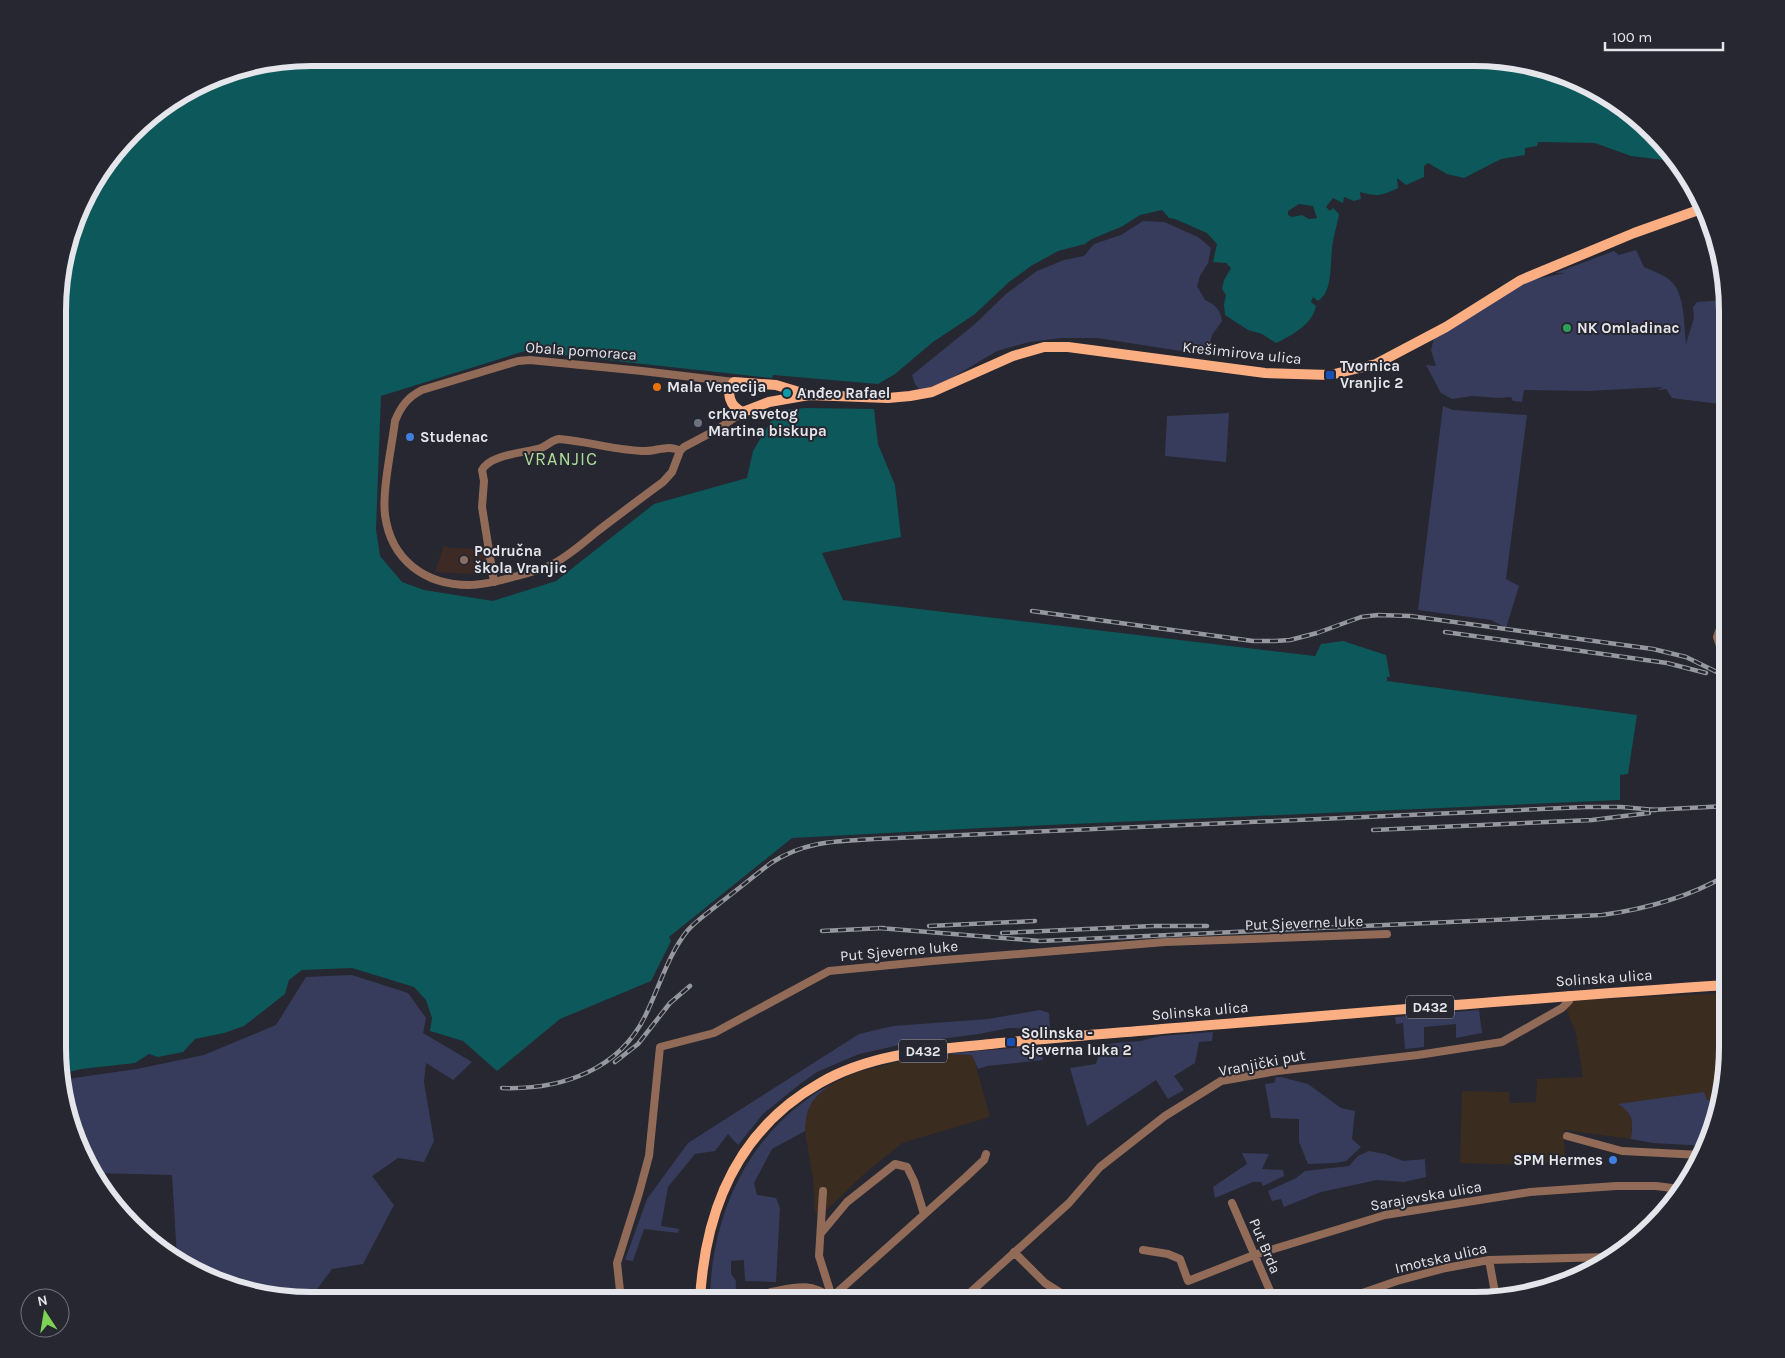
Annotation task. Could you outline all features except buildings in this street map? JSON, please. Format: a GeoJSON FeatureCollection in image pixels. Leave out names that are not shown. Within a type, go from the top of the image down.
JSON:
{"type":"FeatureCollection","features":[{"type":"Feature","properties":{"kind":"main road","name":"Krešimirova ulica"},"geometry":{"type":"LineString","coordinates":[[809,396],[888,398],[925,393],[985,370],[1013,356],[1044,348],[1068,347],[1265,373],[1330,375],[1376,364],[1446,327],[1521,280],[1634,233],[1697,211]]}},
{"type":"Feature","properties":{"kind":"main road","name":"Obala pomoraca"},"geometry":{"type":"LineString","coordinates":[[734,382],[776,385],[809,396]]}},
{"type":"Feature","properties":{"kind":"main road"},"geometry":{"type":"LineString","coordinates":[[734,382],[729,392],[731,401],[737,410],[743,412],[769,402],[809,396]]}},
{"type":"Feature","properties":{"kind":"main road","name":"Solinska ulica"},"geometry":{"type":"LineString","coordinates":[[701,1292],[711,1224],[726,1182],[745,1151],[770,1121],[801,1094],[843,1071],[865,1063],[922,1051],[1011,1042],[1569,995],[1719,986]]}},
{"type":"Feature","properties":{"kind":"street","name":"Obala pomoraca"},"geometry":{"type":"LineString","coordinates":[[680,452],[672,472],[662,482],[573,551],[543,569],[494,582],[469,585],[452,584],[435,580],[412,568],[404,560],[393,541],[385,515],[387,482],[396,420],[400,409],[413,395],[422,390],[518,361],[530,360],[734,382]]}},
{"type":"Feature","properties":{"kind":"street"},"geometry":{"type":"LineString","coordinates":[[494,582],[482,507],[484,480],[482,470],[487,463],[512,454],[540,448],[555,440],[647,451],[672,448],[680,452],[684,447],[718,429],[743,412]]}},
{"type":"Feature","properties":{"kind":"street","name":"Put Sjeverne luke"},"geometry":{"type":"LineString","coordinates":[[619,1292],[617,1263],[649,1156],[660,1047],[714,1033],[829,971],[1165,942],[1386,934]]}},
{"type":"Feature","properties":{"kind":"street","name":"Vranjički put"},"geometry":{"type":"LineString","coordinates":[[971,1292],[1070,1203],[1100,1168],[1165,1116],[1221,1082],[1277,1071],[1418,1055],[1502,1042],[1562,1008],[1569,1001],[1569,995]]}},
{"type":"Feature","properties":{"kind":"street"},"geometry":{"type":"LineString","coordinates":[[1568,1136],[1622,1151],[1693,1155]]}},
{"type":"Feature","properties":{"kind":"street"},"geometry":{"type":"LineString","coordinates":[[840,1292],[984,1160],[986,1154]]}},
{"type":"Feature","properties":{"kind":"street"},"geometry":{"type":"LineString","coordinates":[[822,1232],[847,1202],[895,1164],[907,1167],[914,1181],[924,1214]]}},
{"type":"Feature","properties":{"kind":"street","name":"Sarajevska ulica"},"geometry":{"type":"LineString","coordinates":[[1142,1250],[1168,1254],[1180,1260],[1188,1281],[1254,1255],[1385,1215],[1530,1192],[1616,1186],[1656,1186],[1673,1189]]}},
{"type":"Feature","properties":{"kind":"street"},"geometry":{"type":"LineString","coordinates":[[823,1191],[822,1232],[819,1256],[831,1292]]}},
{"type":"Feature","properties":{"kind":"street","name":"Put Brda"},"geometry":{"type":"LineString","coordinates":[[1232,1203],[1270,1292]]}},
{"type":"Feature","properties":{"kind":"street"},"geometry":{"type":"LineString","coordinates":[[1014,1252],[1045,1283],[1059,1292]]}},
{"type":"Feature","properties":{"kind":"street","name":"Imotska ulica"},"geometry":{"type":"LineString","coordinates":[[1365,1292],[1446,1268],[1488,1260],[1599,1257]]}},
{"type":"Feature","properties":{"kind":"street"},"geometry":{"type":"LineString","coordinates":[[1488,1260],[1494,1291]]}},
{"type":"Feature","properties":{"kind":"street"},"geometry":{"type":"LineString","coordinates":[[771,1292],[800,1287],[817,1288],[823,1292]]}},
{"type":"Feature","properties":{"kind":"shaded area"},"geometry":{"type":"Polygon","coordinates":[[[311,66],[1474,66],[1521,71],[1552,79],[1582,92],[1623,117],[1647,138],[1667,160],[1631,156],[1595,143],[1538,142],[1537,146],[1525,148],[1525,155],[1501,159],[1464,178],[1447,174],[1428,163],[1424,166],[1424,177],[1406,185],[1397,178],[1398,188],[1388,193],[1371,195],[1360,192],[1361,199],[1354,201],[1344,197],[1343,203],[1333,198],[1326,207],[1330,211],[1333,208],[1339,214],[1333,245],[1330,277],[1326,291],[1318,301],[1313,297],[1311,302],[1316,306],[1306,324],[1276,343],[1262,334],[1248,330],[1225,315],[1224,304],[1226,295],[1222,289],[1224,280],[1231,268],[1226,263],[1213,262],[1217,244],[1207,233],[1169,218],[1162,210],[1140,215],[1123,226],[1092,239],[1085,244],[1058,251],[1031,266],[1009,282],[975,314],[933,342],[895,374],[878,384],[773,375],[772,378],[525,351],[381,396],[376,529],[380,556],[402,582],[424,590],[493,601],[556,581],[654,504],[747,478],[753,451],[774,416],[781,410],[806,408],[874,409],[878,444],[895,485],[901,537],[822,553],[843,600],[1315,656],[1321,644],[1343,641],[1386,655],[1390,677],[1387,677],[1387,681],[1637,715],[1628,774],[1620,775],[1620,800],[792,838],[669,937],[671,941],[651,981],[560,1019],[497,1071],[463,1041],[430,1031],[432,1018],[426,1000],[414,987],[352,968],[302,970],[289,980],[285,994],[244,1026],[224,1033],[195,1039],[183,1052],[158,1057],[149,1054],[135,1063],[68,1072],[66,1047],[66,311],[68,279],[79,233],[99,189],[108,175],[138,138],[162,117],[189,99],[233,79],[279,68],[311,66]],[[1299,204],[1288,211],[1288,215],[1292,217],[1302,215],[1309,219],[1317,218],[1313,206],[1299,204]]]}},
{"type":"Feature","properties":{"kind":"shaded area"},"geometry":{"type":"Polygon","coordinates":[[[1143,221],[1164,222],[1198,237],[1211,248],[1208,263],[1200,276],[1197,286],[1205,300],[1217,308],[1222,321],[1212,335],[1207,355],[1097,338],[1061,338],[1029,342],[997,351],[948,380],[921,391],[915,384],[912,375],[975,324],[1006,294],[1037,271],[1064,260],[1084,256],[1094,244],[1121,235],[1143,221]]]}},
{"type":"Feature","properties":{"kind":"shaded area","name":"NK Omladinac"},"geometry":{"type":"Polygon","coordinates":[[[1636,250],[1644,267],[1659,273],[1672,282],[1682,303],[1686,344],[1694,318],[1693,307],[1697,302],[1718,301],[1719,404],[1672,398],[1666,389],[1657,390],[1663,387],[1589,391],[1524,390],[1522,402],[1513,401],[1511,397],[1472,396],[1452,399],[1441,393],[1426,365],[1436,366],[1431,350],[1434,338],[1527,281],[1565,273],[1555,273],[1614,251],[1619,255],[1636,250]]]}},
{"type":"Feature","properties":{"kind":"shaded area"},"geometry":{"type":"Polygon","coordinates":[[[1443,406],[1453,410],[1527,415],[1506,579],[1519,586],[1506,628],[1491,620],[1418,610],[1443,406]]]}},
{"type":"Feature","properties":{"kind":"shaded area"},"geometry":{"type":"Polygon","coordinates":[[[1229,413],[1226,462],[1165,456],[1167,416],[1229,413]]]}},
{"type":"Feature","properties":{"kind":"shaded area","name":"Područna škola Vranjic"},"geometry":{"type":"Polygon","coordinates":[[[444,546],[449,548],[487,549],[490,575],[435,572],[444,546]]]}},
{"type":"Feature","properties":{"kind":"shaded area"},"geometry":{"type":"Polygon","coordinates":[[[352,975],[408,993],[426,1018],[423,1033],[472,1062],[453,1080],[426,1063],[424,1082],[434,1141],[424,1162],[398,1158],[372,1176],[394,1205],[363,1264],[332,1269],[315,1292],[279,1290],[233,1279],[203,1266],[177,1251],[172,1175],[102,1173],[79,1125],[68,1080],[137,1069],[204,1055],[276,1025],[306,977],[352,975]]]}},
{"type":"Feature","properties":{"kind":"shaded area"},"geometry":{"type":"Polygon","coordinates":[[[1719,993],[1719,1047],[1717,1079],[1712,1100],[1707,1100],[1704,1092],[1619,1105],[1628,1110],[1632,1123],[1631,1139],[1564,1130],[1565,1161],[1538,1165],[1460,1163],[1462,1091],[1509,1092],[1510,1103],[1536,1102],[1537,1079],[1583,1077],[1576,1033],[1563,1001],[1719,993]]]}},
{"type":"Feature","properties":{"kind":"shaded area"},"geometry":{"type":"Polygon","coordinates":[[[1040,1010],[1049,1013],[1050,1029],[1009,1028],[909,1043],[859,1054],[817,1072],[763,1114],[738,1145],[728,1134],[715,1151],[695,1154],[668,1187],[661,1226],[679,1229],[678,1233],[644,1229],[633,1261],[625,1260],[647,1199],[688,1143],[859,1034],[893,1026],[988,1019],[1040,1010]]]}},
{"type":"Feature","properties":{"kind":"shaded area"},"geometry":{"type":"Polygon","coordinates":[[[1479,1010],[1482,1033],[1456,1038],[1456,1024],[1424,1027],[1424,1047],[1405,1049],[1403,1023],[1396,1024],[1395,1017],[1479,1010]]]}},
{"type":"Feature","properties":{"kind":"shaded area"},"geometry":{"type":"Polygon","coordinates":[[[1213,1032],[1212,1041],[1199,1042],[1195,1063],[1174,1076],[1184,1090],[1168,1099],[1156,1080],[1087,1126],[1070,1068],[1096,1064],[1101,1046],[1141,1041],[1160,1036],[1213,1032]]]}},
{"type":"Feature","properties":{"kind":"shaded area"},"geometry":{"type":"Polygon","coordinates":[[[1023,1047],[1041,1051],[1043,1060],[987,1066],[978,1069],[972,1055],[944,1054],[1023,1047]]]}},
{"type":"Feature","properties":{"kind":"shaded area"},"geometry":{"type":"Polygon","coordinates":[[[944,1054],[973,1055],[990,1117],[902,1143],[862,1176],[828,1209],[815,1213],[813,1179],[805,1131],[805,1120],[810,1103],[818,1094],[832,1084],[858,1072],[909,1059],[944,1054]]]}},
{"type":"Feature","properties":{"kind":"shaded area"},"geometry":{"type":"Polygon","coordinates":[[[1276,1077],[1308,1084],[1341,1108],[1355,1111],[1352,1139],[1361,1147],[1346,1161],[1308,1164],[1299,1142],[1299,1119],[1271,1118],[1265,1084],[1274,1083],[1276,1077]]]}},
{"type":"Feature","properties":{"kind":"shaded area"},"geometry":{"type":"Polygon","coordinates":[[[832,1084],[811,1103],[805,1131],[772,1149],[754,1183],[757,1195],[776,1198],[780,1208],[776,1282],[745,1281],[744,1260],[731,1261],[731,1274],[736,1281],[735,1292],[711,1292],[717,1242],[724,1213],[735,1187],[749,1161],[766,1138],[786,1117],[812,1096],[832,1084]]]}},
{"type":"Feature","properties":{"kind":"shaded area"},"geometry":{"type":"Polygon","coordinates":[[[1704,1092],[1707,1100],[1712,1100],[1706,1125],[1697,1145],[1653,1143],[1631,1139],[1630,1115],[1618,1104],[1704,1092]]]}},
{"type":"Feature","properties":{"kind":"shaded area"},"geometry":{"type":"Polygon","coordinates":[[[1369,1151],[1385,1154],[1403,1161],[1425,1159],[1426,1177],[1404,1182],[1377,1180],[1321,1192],[1284,1207],[1281,1199],[1272,1201],[1268,1191],[1296,1178],[1305,1171],[1349,1166],[1358,1156],[1369,1151]]]}},
{"type":"Feature","properties":{"kind":"shaded area"},"geometry":{"type":"Polygon","coordinates":[[[1242,1153],[1269,1154],[1262,1169],[1283,1170],[1284,1176],[1263,1186],[1261,1182],[1253,1182],[1215,1198],[1213,1187],[1247,1164],[1242,1153]]]}},
{"type":"Feature","properties":{"kind":"railway"},"geometry":{"type":"LineString","coordinates":[[1032,611],[1253,641],[1290,640],[1317,633],[1361,617],[1378,615],[1410,616],[1653,649],[1686,657],[1719,673]]}},
{"type":"Feature","properties":{"kind":"railway"},"geometry":{"type":"LineString","coordinates":[[1445,632],[1667,663],[1706,673]]}},
{"type":"Feature","properties":{"kind":"railway"},"geometry":{"type":"LineString","coordinates":[[1650,810],[1719,806]]}},
{"type":"Feature","properties":{"kind":"railway"},"geometry":{"type":"LineString","coordinates":[[502,1088],[524,1088],[567,1080],[606,1062],[622,1049],[636,1032],[675,949],[688,930],[771,863],[796,850],[809,846],[860,840],[1585,807],[1621,807],[1656,810]]}},
{"type":"Feature","properties":{"kind":"railway"},"geometry":{"type":"LineString","coordinates":[[1373,830],[1592,820],[1649,813]]}},
{"type":"Feature","properties":{"kind":"railway"},"geometry":{"type":"LineString","coordinates":[[879,928],[1040,941],[1602,915],[1667,901],[1698,890],[1719,880]]}},
{"type":"Feature","properties":{"kind":"railway"},"geometry":{"type":"LineString","coordinates":[[929,926],[1035,921]]}},
{"type":"Feature","properties":{"kind":"railway"},"geometry":{"type":"LineString","coordinates":[[1002,933],[1153,926],[1207,926]]}},
{"type":"Feature","properties":{"kind":"railway"},"geometry":{"type":"LineString","coordinates":[[822,931],[884,928]]}},
{"type":"Feature","properties":{"kind":"railway"},"geometry":{"type":"LineString","coordinates":[[615,1062],[638,1044],[670,1003],[690,986]]}},
{"type":"Feature","properties":{"kind":"place","name":"NK Omladinac"},"geometry":{"type":"Point","coordinates":[1567,328]}},
{"type":"Feature","properties":{"kind":"place","name":"Tvornica Vranjic 2"},"geometry":{"type":"Point","coordinates":[1330,375]}},
{"type":"Feature","properties":{"kind":"place","name":"Mala Venecija"},"geometry":{"type":"Point","coordinates":[657,387]}},
{"type":"Feature","properties":{"kind":"place","name":"Anđeo Rafael"},"geometry":{"type":"Point","coordinates":[787,393]}},
{"type":"Feature","properties":{"kind":"place","name":"crkva svetog Martina biskupa"},"geometry":{"type":"Point","coordinates":[698,423]}},
{"type":"Feature","properties":{"kind":"place","name":"Studenac"},"geometry":{"type":"Point","coordinates":[410,437]}},
{"type":"Feature","properties":{"kind":"place","name":"Područna škola Vranjic"},"geometry":{"type":"Point","coordinates":[464,560]}},
{"type":"Feature","properties":{"kind":"place","name":"Solinska - Sjeverna luka 2"},"geometry":{"type":"Point","coordinates":[1011,1042]}},
{"type":"Feature","properties":{"kind":"place","name":"SPM Hermes"},"geometry":{"type":"Point","coordinates":[1613,1160]}},
{"type":"Feature","properties":{"kind":"district","name":"VRANJIC"},"geometry":{"type":"Point","coordinates":[561,459]}}]}
